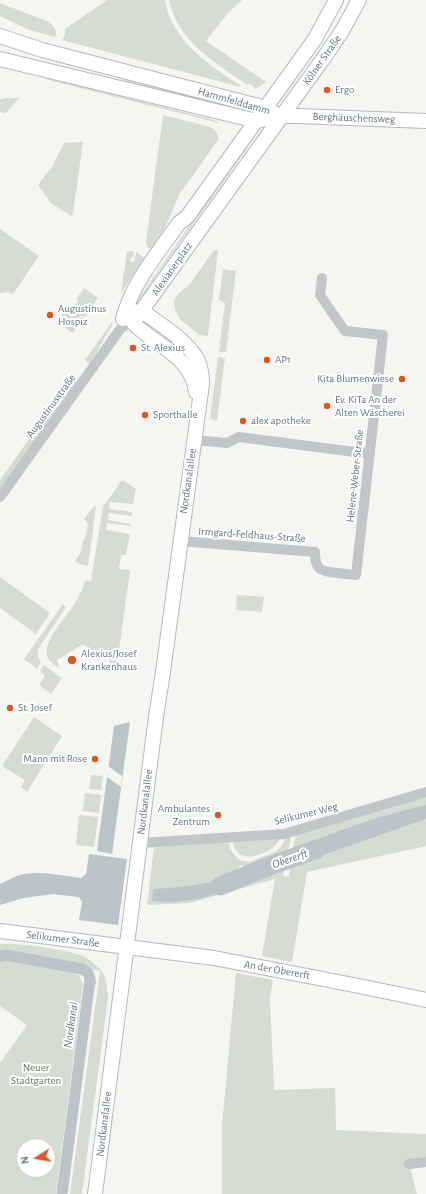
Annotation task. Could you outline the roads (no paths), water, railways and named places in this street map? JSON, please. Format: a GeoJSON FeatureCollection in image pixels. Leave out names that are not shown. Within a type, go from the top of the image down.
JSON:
{"type":"FeatureCollection","features":[{"type":"Feature","properties":{"kind":"main road","name":"Kölner Straße"},"geometry":{"type":"LineString","coordinates":[[266,108],[315,40],[336,0]]}},
{"type":"Feature","properties":{"kind":"main road","name":"Kölner Straße"},"geometry":{"type":"LineString","coordinates":[[281,116],[342,31],[359,0]]}},
{"type":"Feature","properties":{"kind":"main road","name":"Hammfelddamm"},"geometry":{"type":"LineString","coordinates":[[0,36],[42,50],[266,108],[281,116]]}},
{"type":"Feature","properties":{"kind":"main road","name":"Hammfelddamm"},"geometry":{"type":"LineString","coordinates":[[0,59],[257,122],[281,116]]}},
{"type":"Feature","properties":{"kind":"main road","name":"Alexianerplatz"},"geometry":{"type":"LineString","coordinates":[[129,319],[140,292],[183,227],[187,217],[266,108]]}},
{"type":"Feature","properties":{"kind":"main road","name":"Alexianerplatz"},"geometry":{"type":"LineString","coordinates":[[129,319],[281,116]]}},
{"type":"Feature","properties":{"kind":"main road","name":"Berghäuschensweg"},"geometry":{"type":"LineString","coordinates":[[281,116],[426,121]]}},
{"type":"Feature","properties":{"kind":"main road","name":"Nordkanalallee"},"geometry":{"type":"LineString","coordinates":[[95,1194],[126,947],[198,411],[194,380],[187,367],[139,329],[129,319]]}},
{"type":"Feature","properties":{"kind":"main road","name":"Selikumer Straße"},"geometry":{"type":"LineString","coordinates":[[0,931],[126,947]]}},
{"type":"Feature","properties":{"kind":"main road","name":"An der Obererft"},"geometry":{"type":"LineString","coordinates":[[126,947],[214,958],[426,1000]]}},
{"type":"Feature","properties":{"kind":"street","name":"Helene-Weber-Straße"},"geometry":{"type":"LineString","coordinates":[[322,278],[320,295],[345,331],[383,335],[356,575]]}},
{"type":"Feature","properties":{"kind":"street","name":"Augustinusstraße"},"geometry":{"type":"LineString","coordinates":[[0,497],[129,319]]}},
{"type":"Feature","properties":{"kind":"street"},"geometry":{"type":"LineString","coordinates":[[194,440],[226,443],[239,437],[370,454]]}},
{"type":"Feature","properties":{"kind":"street","name":"Irmgard-Feldhaus-Straße"},"geometry":{"type":"LineString","coordinates":[[180,541],[315,552],[315,560],[318,567],[322,570],[356,575]]}},
{"type":"Feature","properties":{"kind":"street","name":"Selikumer Weg"},"geometry":{"type":"LineString","coordinates":[[140,843],[284,834],[426,792]]}},
{"type":"Feature","properties":{"kind":"street"},"geometry":{"type":"LineString","coordinates":[[408,1164],[426,1162]]}},
{"type":"Feature","properties":{"kind":"waterway","name":"Obererft"},"geometry":{"type":"LineString","coordinates":[[220,886],[317,849]]}},
{"type":"Feature","properties":{"kind":"waterway","name":"Nordkanal"},"geometry":{"type":"LineString","coordinates":[[0,956],[6,955],[82,969],[88,973],[90,979],[62,1194]]}},
{"type":"Feature","properties":{"kind":"waterway","name":"Nordkanal"},"geometry":{"type":"LineString","coordinates":[[90,979],[95,983]]}},
{"type":"Feature","properties":{"kind":"place","name":"Ergo"},"geometry":{"type":"Point","coordinates":[327,90]}},
{"type":"Feature","properties":{"kind":"place","name":"Augustinus Hospiz"},"geometry":{"type":"Point","coordinates":[50,315]}},
{"type":"Feature","properties":{"kind":"place","name":"St. Alexius"},"geometry":{"type":"Point","coordinates":[133,348]}},
{"type":"Feature","properties":{"kind":"place","name":"AP1"},"geometry":{"type":"Point","coordinates":[267,360]}},
{"type":"Feature","properties":{"kind":"place","name":"Kita Blumenwiese"},"geometry":{"type":"Point","coordinates":[402,379]}},
{"type":"Feature","properties":{"kind":"place","name":"Ev. KiTa An der Alten Wäscherei"},"geometry":{"type":"Point","coordinates":[327,406]}},
{"type":"Feature","properties":{"kind":"place","name":"Sporthalle"},"geometry":{"type":"Point","coordinates":[145,415]}},
{"type":"Feature","properties":{"kind":"place","name":"alex apotheke"},"geometry":{"type":"Point","coordinates":[243,421]}},
{"type":"Feature","properties":{"kind":"place","name":"Alexius/Josef Krankenhaus"},"geometry":{"type":"Point","coordinates":[72,660]}},
{"type":"Feature","properties":{"kind":"place","name":"St. Josef"},"geometry":{"type":"Point","coordinates":[10,708]}},
{"type":"Feature","properties":{"kind":"place","name":"Mann mit Rose"},"geometry":{"type":"Point","coordinates":[95,759]}},
{"type":"Feature","properties":{"kind":"place","name":"Ambulantes Zentrum"},"geometry":{"type":"Point","coordinates":[218,815]}},
{"type":"Feature","properties":{"kind":"park label","name":"Neuer Stadtgarten"},"geometry":{"type":"Point","coordinates":[36,1074]}}]}
